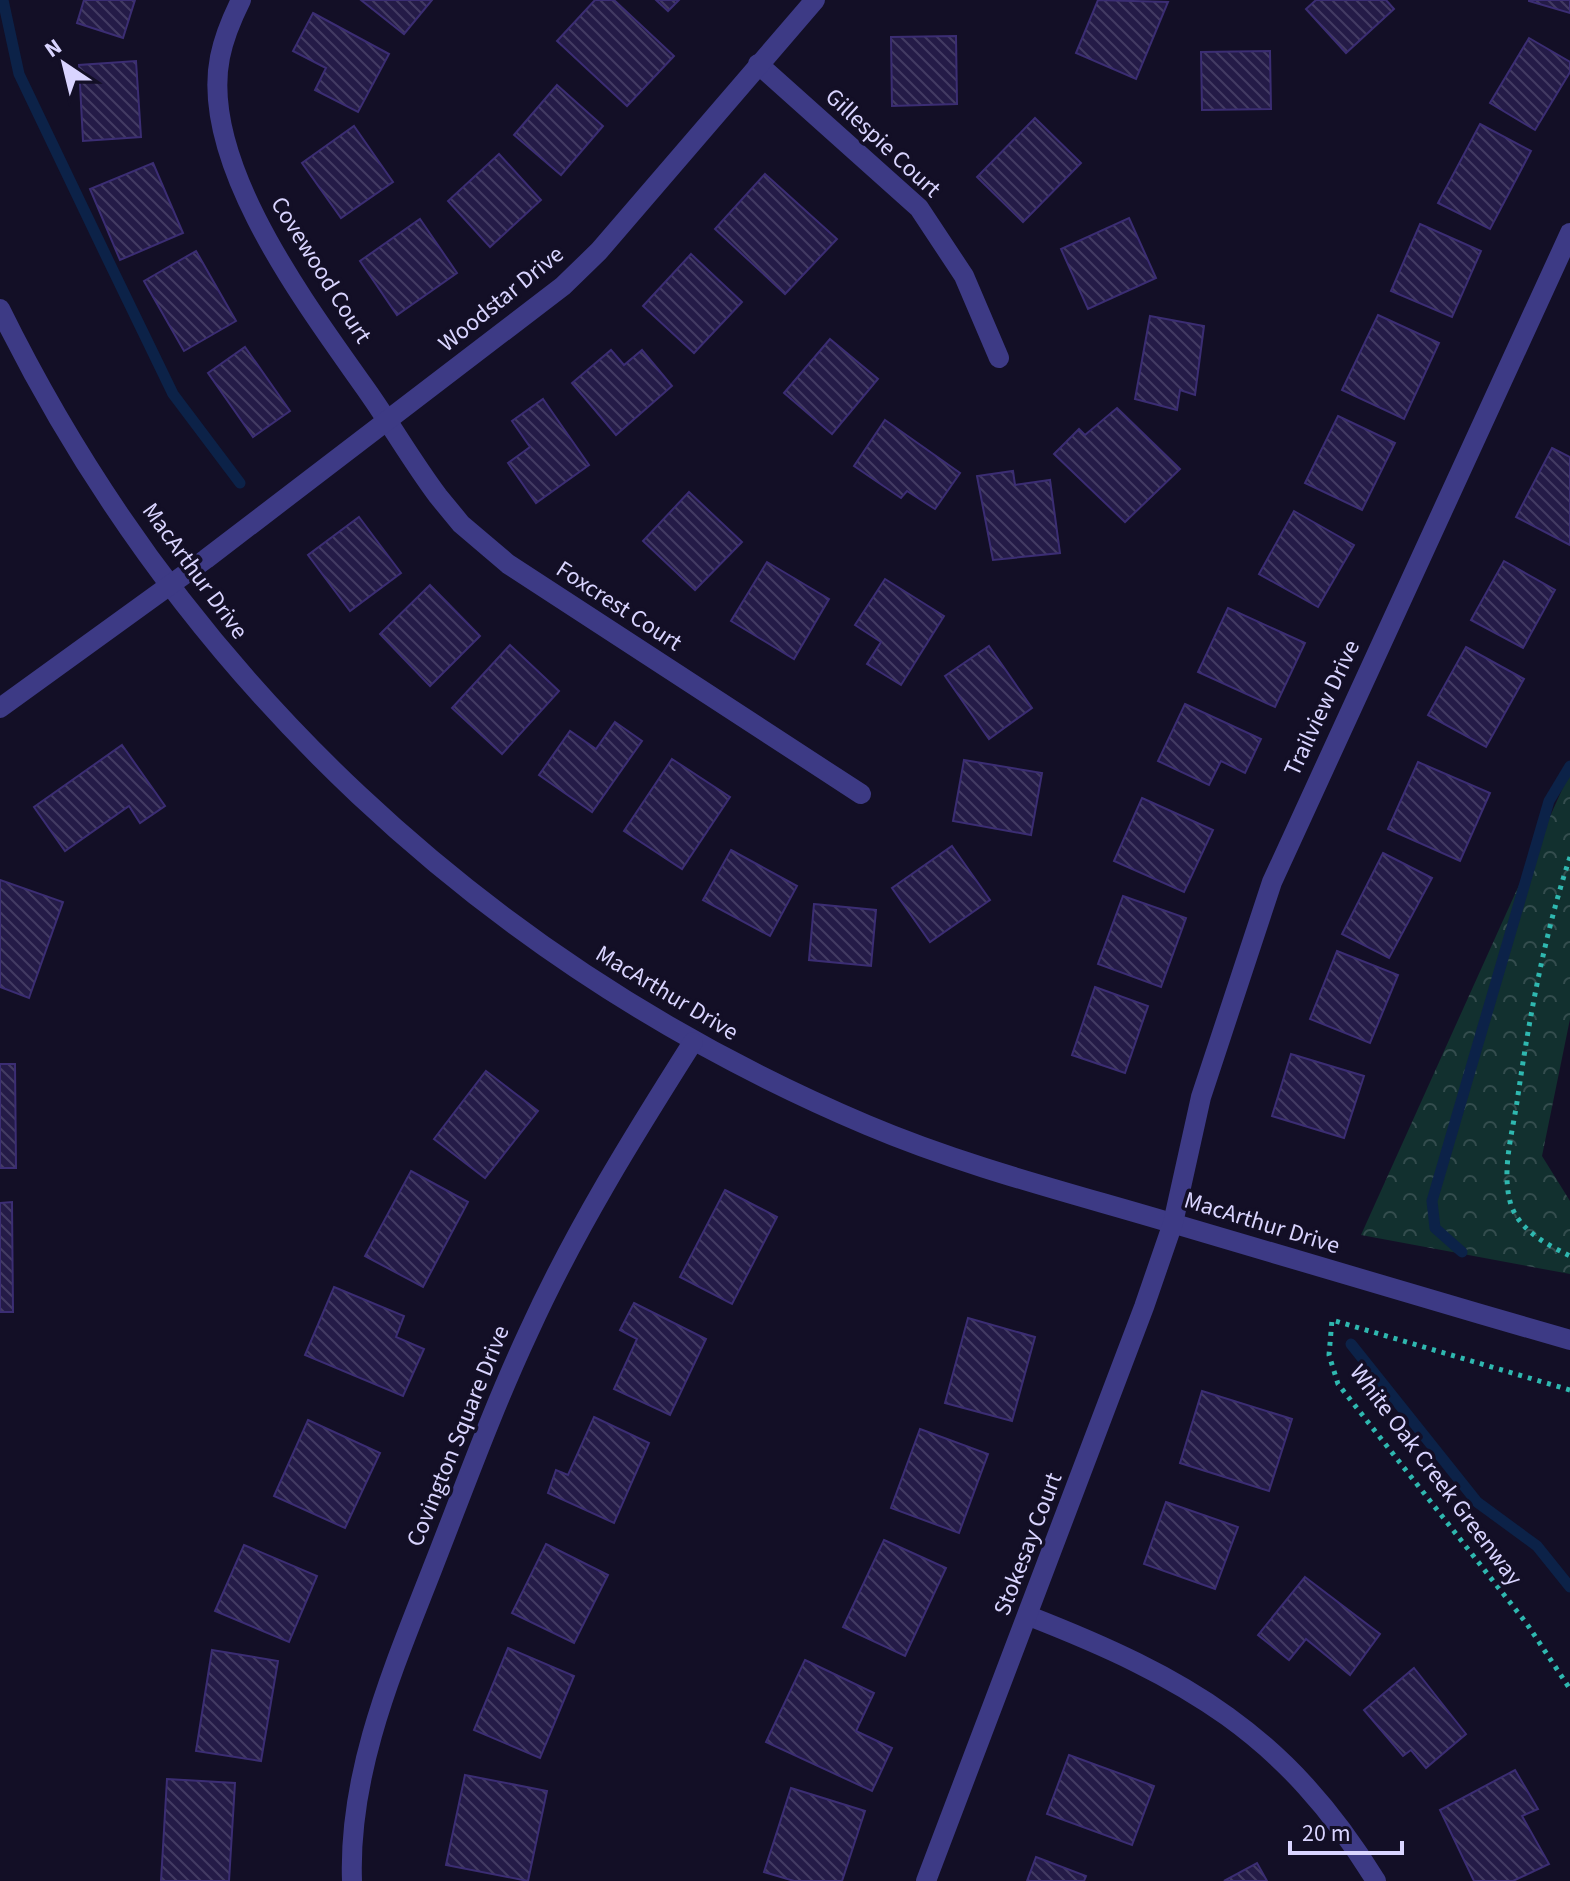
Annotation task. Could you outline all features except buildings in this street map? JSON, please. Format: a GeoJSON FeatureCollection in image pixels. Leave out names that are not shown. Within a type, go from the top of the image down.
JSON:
{"type":"FeatureCollection","features":[{"type":"Feature","properties":{"kind":"street","name":"Covewood Court"},"geometry":{"type":"LineString","coordinates":[[241,0],[219,59],[223,124],[236,171],[260,229],[312,313],[388,420]]}},
{"type":"Feature","properties":{"kind":"street","name":"Woodstar Drive"},"geometry":{"type":"LineString","coordinates":[[0,708],[170,584],[572,278],[599,251],[815,0]]}},
{"type":"Feature","properties":{"kind":"street","name":"Gillespie Court"},"geometry":{"type":"LineString","coordinates":[[758,64],[919,208],[964,276],[999,358]]}},
{"type":"Feature","properties":{"kind":"street","name":"Trailview Drive"},"geometry":{"type":"LineString","coordinates":[[1173,1223],[1201,1097],[1272,882],[1570,233]]}},
{"type":"Feature","properties":{"kind":"street","name":"MacArthur Drive"},"geometry":{"type":"LineString","coordinates":[[0,309],[56,414],[170,584],[232,667],[302,743],[435,865],[563,960],[693,1042],[769,1081],[941,1154],[1570,1340]]}},
{"type":"Feature","properties":{"kind":"street","name":"Foxcrest Court"},"geometry":{"type":"LineString","coordinates":[[388,420],[417,467],[461,524],[508,564],[861,794]]}},
{"type":"Feature","properties":{"kind":"street","name":"Covington Square Drive"},"geometry":{"type":"LineString","coordinates":[[352,1881],[365,1758],[384,1691],[492,1416],[529,1329],[578,1235],[634,1135],[693,1042]]}},
{"type":"Feature","properties":{"kind":"street","name":"Stokesay Court"},"geometry":{"type":"LineString","coordinates":[[926,1881],[959,1788],[1029,1616],[1173,1223]]}},
{"type":"Feature","properties":{"kind":"street"},"geometry":{"type":"LineString","coordinates":[[1029,1616],[1155,1669],[1228,1715],[1304,1783],[1376,1881]]}},
{"type":"Feature","properties":{"kind":"path"},"geometry":{"type":"LineString","coordinates":[[1570,857],[1529,1020],[1506,1171],[1512,1207],[1524,1225],[1545,1244],[1570,1256]]}},
{"type":"Feature","properties":{"kind":"path","name":"White Oak Creek Greenway"},"geometry":{"type":"LineString","coordinates":[[1570,1390],[1332,1320],[1329,1355],[1338,1384],[1527,1624],[1570,1689]]}},
{"type":"Feature","properties":{"kind":"green space"},"geometry":{"type":"Polygon","coordinates":[[[1570,772],[1570,1019],[1542,1156],[1570,1201],[1570,1274],[1361,1235],[1570,772]]]}},
{"type":"Feature","properties":{"kind":"waterway"},"geometry":{"type":"LineString","coordinates":[[3,0],[19,74],[173,394],[240,483]]}},
{"type":"Feature","properties":{"kind":"waterway"},"geometry":{"type":"LineString","coordinates":[[1462,1252],[1435,1228],[1432,1201],[1549,801],[1570,766]]}},
{"type":"Feature","properties":{"kind":"waterway"},"geometry":{"type":"LineString","coordinates":[[1351,1344],[1477,1502],[1537,1546],[1570,1587]]}}]}
